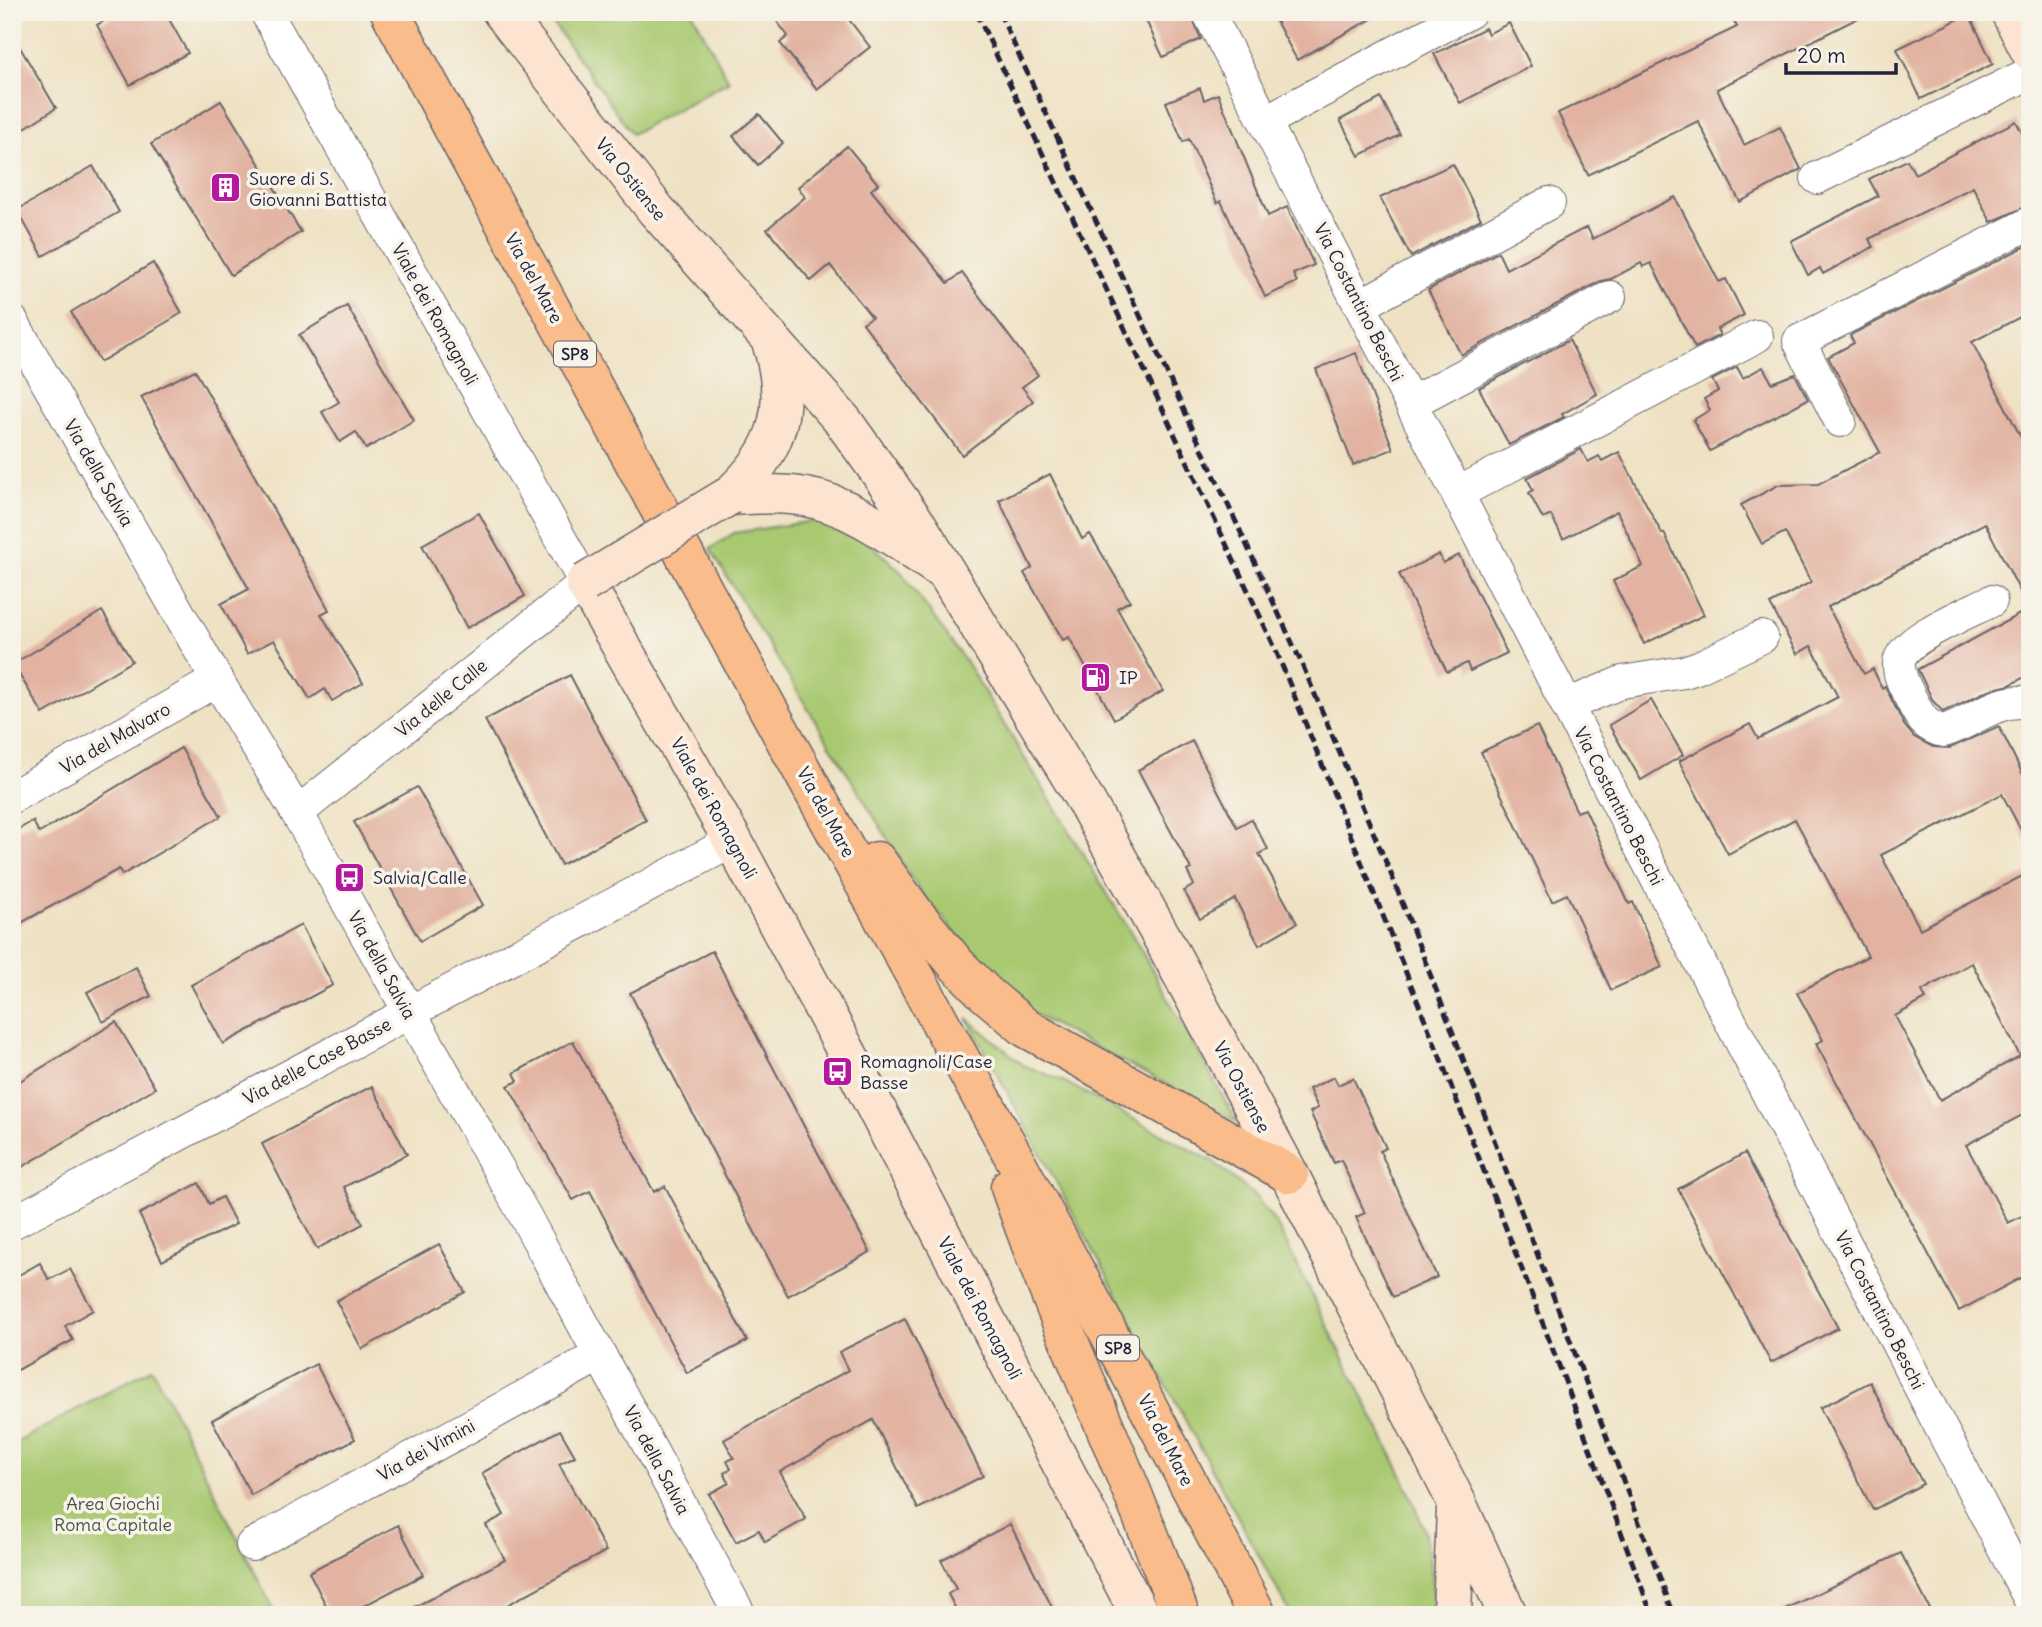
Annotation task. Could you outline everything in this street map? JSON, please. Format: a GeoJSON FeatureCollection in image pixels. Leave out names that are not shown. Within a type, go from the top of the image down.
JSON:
{"type":"FeatureCollection","features":[{"type":"Feature","properties":{"kind":"main road","name":"Via del Mare"},"geometry":{"type":"LineString","coordinates":[[390,12],[1153,1412],[1257,1615]]}},
{"type":"Feature","properties":{"kind":"main road","name":"Via Ostiense"},"geometry":{"type":"LineString","coordinates":[[502,12],[656,210],[836,413],[873,461],[948,574],[1116,853],[1289,1174],[1456,1501],[1508,1615]]}},
{"type":"Feature","properties":{"kind":"main road"},"geometry":{"type":"LineString","coordinates":[[2010,12],[2030,51]]}},
{"type":"Feature","properties":{"kind":"main road","name":"Via Ostiense"},"geometry":{"type":"LineString","coordinates":[[585,583],[729,496],[760,463],[778,427],[781,391],[769,338]]}},
{"type":"Feature","properties":{"kind":"main road","name":"Via Ostiense"},"geometry":{"type":"LineString","coordinates":[[729,496],[788,495],[821,500],[897,539],[948,574]]}},
{"type":"Feature","properties":{"kind":"main road","name":"Viale dei Romagnoli"},"geometry":{"type":"LineString","coordinates":[[585,583],[733,841],[845,1047],[1140,1615]]}},
{"type":"Feature","properties":{"kind":"main road"},"geometry":{"type":"LineString","coordinates":[[761,696],[897,890],[935,940],[986,995],[1012,1018],[1041,1038],[1289,1174]]}},
{"type":"Feature","properties":{"kind":"main road"},"geometry":{"type":"LineString","coordinates":[[975,1083],[1033,1252],[1143,1516],[1180,1615]]}},
{"type":"Feature","properties":{"kind":"main road"},"geometry":{"type":"LineString","coordinates":[[1452,1615],[1456,1501]]}},
{"type":"Feature","properties":{"kind":"street","name":"Viale dei Romagnoli"},"geometry":{"type":"LineString","coordinates":[[266,12],[585,583]]}},
{"type":"Feature","properties":{"kind":"street","name":"Via Costantino Beschi"},"geometry":{"type":"LineString","coordinates":[[1208,12],[2030,1600]]}},
{"type":"Feature","properties":{"kind":"street"},"geometry":{"type":"LineString","coordinates":[[1266,121],[1470,12]]}},
{"type":"Feature","properties":{"kind":"street"},"geometry":{"type":"LineString","coordinates":[[1817,178],[2030,73]]}},
{"type":"Feature","properties":{"kind":"street"},"geometry":{"type":"LineString","coordinates":[[1361,305],[1549,203]]}},
{"type":"Feature","properties":{"kind":"street"},"geometry":{"type":"LineString","coordinates":[[1840,421],[1799,341],[2030,223]]}},
{"type":"Feature","properties":{"kind":"street"},"geometry":{"type":"LineString","coordinates":[[1411,403],[1610,297]]}},
{"type":"Feature","properties":{"kind":"street","name":"Via della Salvia"},"geometry":{"type":"LineString","coordinates":[[14,327],[217,680],[297,813],[525,1216],[740,1615]]}},
{"type":"Feature","properties":{"kind":"street"},"geometry":{"type":"LineString","coordinates":[[1458,494],[1757,336]]}},
{"type":"Feature","properties":{"kind":"street","name":"Via delle Calle"},"geometry":{"type":"LineString","coordinates":[[297,813],[585,583]]}},
{"type":"Feature","properties":{"kind":"street"},"geometry":{"type":"LineString","coordinates":[[1991,601],[1908,646],[1899,663],[1904,685],[1920,716],[1935,729],[1944,731],[1998,705],[2021,701],[2030,703]]}},
{"type":"Feature","properties":{"kind":"street"},"geometry":{"type":"LineString","coordinates":[[1567,705],[1622,682],[1699,667],[1762,637]]}},
{"type":"Feature","properties":{"kind":"street","name":"Via del Malvaro"},"geometry":{"type":"LineString","coordinates":[[12,797],[217,680]]}},
{"type":"Feature","properties":{"kind":"street","name":"Via delle Case Basse"},"geometry":{"type":"LineString","coordinates":[[12,1223],[733,841]]}},
{"type":"Feature","properties":{"kind":"street","name":"Via dei Vimini"},"geometry":{"type":"LineString","coordinates":[[252,1545],[600,1354]]}},
{"type":"Feature","properties":{"kind":"green space"},"geometry":{"type":"Polygon","coordinates":[[[545,12],[692,12],[729,81],[632,134],[545,12]]]}},
{"type":"Feature","properties":{"kind":"green space"},"geometry":{"type":"Polygon","coordinates":[[[819,520],[865,538],[901,572],[968,665],[1136,941],[1237,1122],[1016,1005],[919,890],[710,549],[734,533],[819,520]]]}},
{"type":"Feature","properties":{"kind":"green space"},"geometry":{"type":"Polygon","coordinates":[[[967,1018],[1023,1065],[1061,1080],[1214,1162],[1256,1197],[1277,1225],[1403,1477],[1424,1529],[1432,1576],[1433,1615],[1291,1615],[967,1018]]]}},
{"type":"Feature","properties":{"kind":"green space","name":"Area Giochi Roma Capitale"},"geometry":{"type":"Polygon","coordinates":[[[152,1368],[276,1615],[12,1615],[12,1445],[152,1368]]]}},
{"type":"Feature","properties":{"kind":"building"},"geometry":{"type":"Polygon","coordinates":[[[120,12],[165,12],[188,53],[130,85],[97,25],[120,12]]]}},
{"type":"Feature","properties":{"kind":"building"},"geometry":{"type":"Polygon","coordinates":[[[770,12],[843,12],[870,47],[817,89],[780,43],[788,36],[770,12]]]}},
{"type":"Feature","properties":{"kind":"building"},"geometry":{"type":"Polygon","coordinates":[[[1142,12],[1190,12],[1201,39],[1163,57],[1142,12]]]}},
{"type":"Feature","properties":{"kind":"building"},"geometry":{"type":"Polygon","coordinates":[[[1271,12],[1384,12],[1297,60],[1271,12]]]}},
{"type":"Feature","properties":{"kind":"building"},"geometry":{"type":"Polygon","coordinates":[[[1730,12],[1870,12],[1717,89],[1744,145],[1780,127],[1801,169],[1740,202],[1698,121],[1588,175],[1558,113],[1737,27],[1730,12]]]}},
{"type":"Feature","properties":{"kind":"building"},"geometry":{"type":"Polygon","coordinates":[[[1969,14],[1993,64],[1921,99],[1897,49],[1969,14]]]}},
{"type":"Feature","properties":{"kind":"building"},"geometry":{"type":"Polygon","coordinates":[[[1509,23],[1531,66],[1460,103],[1434,54],[1485,28],[1488,34],[1509,23]]]}},
{"type":"Feature","properties":{"kind":"building"},"geometry":{"type":"Polygon","coordinates":[[[12,34],[56,108],[12,136],[12,34]]]}},
{"type":"Feature","properties":{"kind":"building"},"geometry":{"type":"Polygon","coordinates":[[[1200,88],[1204,100],[1218,94],[1268,216],[1287,207],[1314,265],[1293,274],[1297,282],[1265,297],[1221,201],[1217,203],[1189,139],[1183,142],[1166,102],[1200,88]]]}},
{"type":"Feature","properties":{"kind":"building"},"geometry":{"type":"Polygon","coordinates":[[[1381,98],[1400,135],[1359,156],[1340,120],[1381,98]]]}},
{"type":"Feature","properties":{"kind":"building","name":"Suore di S. Giovanni Battista"},"geometry":{"type":"Polygon","coordinates":[[[221,101],[301,232],[231,275],[151,144],[221,101]]]}},
{"type":"Feature","properties":{"kind":"building"},"geometry":{"type":"Polygon","coordinates":[[[759,114],[783,143],[758,165],[733,136],[759,114]]]}},
{"type":"Feature","properties":{"kind":"building"},"geometry":{"type":"Polygon","coordinates":[[[2016,121],[2030,148],[2030,205],[1991,222],[1973,187],[1869,239],[1873,247],[1823,274],[1820,268],[1808,275],[1791,241],[1878,196],[1869,179],[1907,160],[1915,174],[2016,121]]]}},
{"type":"Feature","properties":{"kind":"building"},"geometry":{"type":"Polygon","coordinates":[[[847,146],[878,184],[871,190],[948,283],[962,273],[1038,375],[1022,387],[1033,401],[962,455],[863,323],[872,317],[830,265],[811,281],[767,229],[805,197],[798,187],[847,146]]]}},
{"type":"Feature","properties":{"kind":"building"},"geometry":{"type":"Polygon","coordinates":[[[1453,164],[1481,219],[1411,257],[1380,198],[1453,164]]]}},
{"type":"Feature","properties":{"kind":"building"},"geometry":{"type":"Polygon","coordinates":[[[93,166],[119,212],[43,256],[17,210],[93,166]]]}},
{"type":"Feature","properties":{"kind":"building"},"geometry":{"type":"Polygon","coordinates":[[[1675,197],[1719,282],[1726,279],[1744,315],[1717,329],[1720,335],[1695,348],[1651,263],[1643,267],[1641,263],[1611,279],[1601,281],[1461,355],[1428,290],[1498,252],[1506,269],[1587,227],[1593,239],[1675,197]]]}},
{"type":"Feature","properties":{"kind":"building"},"geometry":{"type":"Polygon","coordinates":[[[2030,244],[2030,312],[1972,342],[2030,455],[2030,674],[1943,712],[1933,701],[1918,669],[2029,609],[1985,523],[1828,607],[1864,674],[1873,669],[1882,688],[1885,686],[1904,725],[1914,737],[1933,747],[1950,748],[1999,726],[2030,789],[2030,847],[2002,794],[1881,855],[1920,929],[2030,872],[2030,1111],[1966,1145],[2008,1223],[2030,1212],[2030,1273],[1959,1311],[1816,1044],[1823,1040],[1797,993],[1868,956],[1795,819],[1728,854],[1679,761],[1750,724],[1758,739],[1838,697],[1811,646],[1797,654],[1770,604],[1811,582],[1785,532],[1762,544],[1741,505],[1778,485],[1818,484],[1880,452],[1828,357],[1854,343],[1850,336],[2030,244]],[[1972,963],[1922,991],[1926,999],[1895,1016],[1940,1100],[2020,1056],[1972,963]]]}},
{"type":"Feature","properties":{"kind":"building"},"geometry":{"type":"Polygon","coordinates":[[[153,263],[182,313],[100,362],[71,312],[153,263]]]}},
{"type":"Feature","properties":{"kind":"building"},"geometry":{"type":"Polygon","coordinates":[[[347,306],[414,420],[366,449],[356,432],[340,442],[322,412],[339,402],[299,335],[347,306]]]}},
{"type":"Feature","properties":{"kind":"building"},"geometry":{"type":"Polygon","coordinates":[[[1569,340],[1597,394],[1562,414],[1564,417],[1509,445],[1479,388],[1569,340]]]}},
{"type":"Feature","properties":{"kind":"building"},"geometry":{"type":"Polygon","coordinates":[[[1356,353],[1393,449],[1353,465],[1316,369],[1356,353]]]}},
{"type":"Feature","properties":{"kind":"building"},"geometry":{"type":"Polygon","coordinates":[[[1737,367],[1743,378],[1763,367],[1772,383],[1795,374],[1808,399],[1710,451],[1693,420],[1710,410],[1704,399],[1718,391],[1712,380],[1737,367]]]}},
{"type":"Feature","properties":{"kind":"building"},"geometry":{"type":"Polygon","coordinates":[[[195,370],[329,610],[321,614],[363,683],[332,701],[325,689],[310,699],[274,640],[247,654],[221,604],[249,589],[141,397],[195,370]]]}},
{"type":"Feature","properties":{"kind":"building"},"geometry":{"type":"Polygon","coordinates":[[[1581,449],[1588,462],[1599,456],[1602,461],[1619,452],[1662,534],[1664,533],[1704,615],[1644,644],[1613,581],[1643,566],[1617,511],[1563,539],[1551,515],[1543,519],[1529,493],[1533,490],[1527,478],[1581,449]]]}},
{"type":"Feature","properties":{"kind":"building"},"geometry":{"type":"Polygon","coordinates":[[[1050,474],[1082,539],[1090,534],[1130,601],[1117,608],[1163,691],[1114,719],[1069,637],[1063,640],[1024,573],[1032,568],[999,500],[1050,474]]]}},
{"type":"Feature","properties":{"kind":"building"},"geometry":{"type":"Polygon","coordinates":[[[479,513],[525,596],[467,628],[422,545],[479,513]]]}},
{"type":"Feature","properties":{"kind":"building"},"geometry":{"type":"Polygon","coordinates":[[[1439,554],[1443,563],[1459,555],[1507,653],[1470,671],[1467,663],[1447,672],[1399,574],[1439,554]]]}},
{"type":"Feature","properties":{"kind":"building"},"geometry":{"type":"Polygon","coordinates":[[[102,611],[132,661],[43,714],[13,664],[102,611]]]}},
{"type":"Feature","properties":{"kind":"building"},"geometry":{"type":"Polygon","coordinates":[[[570,675],[646,820],[561,865],[485,720],[570,675]]]}},
{"type":"Feature","properties":{"kind":"building"},"geometry":{"type":"Polygon","coordinates":[[[1651,700],[1683,755],[1641,780],[1609,725],[1651,700]]]}},
{"type":"Feature","properties":{"kind":"building"},"geometry":{"type":"Polygon","coordinates":[[[1537,726],[1577,812],[1585,809],[1629,904],[1633,902],[1662,967],[1611,990],[1567,894],[1552,901],[1481,752],[1537,726]]]}},
{"type":"Feature","properties":{"kind":"building"},"geometry":{"type":"Polygon","coordinates":[[[1192,741],[1237,827],[1251,819],[1268,849],[1259,854],[1297,923],[1259,945],[1235,899],[1200,919],[1184,891],[1194,885],[1187,871],[1191,869],[1138,770],[1192,741]]]}},
{"type":"Feature","properties":{"kind":"building"},"geometry":{"type":"Polygon","coordinates":[[[181,748],[221,816],[122,875],[119,869],[12,928],[12,833],[33,821],[39,833],[181,748]]]}},
{"type":"Feature","properties":{"kind":"building"},"geometry":{"type":"Polygon","coordinates":[[[417,787],[483,905],[420,941],[354,822],[417,787]]]}},
{"type":"Feature","properties":{"kind":"building"},"geometry":{"type":"Polygon","coordinates":[[[301,925],[333,985],[223,1044],[191,985],[301,925]]]}},
{"type":"Feature","properties":{"kind":"building"},"geometry":{"type":"Polygon","coordinates":[[[712,951],[870,1252],[788,1296],[630,993],[712,951]]]}},
{"type":"Feature","properties":{"kind":"building"},"geometry":{"type":"Polygon","coordinates":[[[136,967],[151,996],[103,1022],[87,992],[136,967]]]}},
{"type":"Feature","properties":{"kind":"building"},"geometry":{"type":"Polygon","coordinates":[[[116,1022],[155,1088],[12,1173],[12,1086],[116,1022]]]}},
{"type":"Feature","properties":{"kind":"building"},"geometry":{"type":"Polygon","coordinates":[[[573,1041],[654,1192],[665,1186],[747,1341],[687,1373],[590,1191],[573,1200],[508,1086],[518,1081],[514,1073],[573,1041]]]}},
{"type":"Feature","properties":{"kind":"building"},"geometry":{"type":"Polygon","coordinates":[[[1334,1077],[1338,1085],[1353,1078],[1386,1148],[1380,1151],[1437,1277],[1393,1297],[1356,1217],[1365,1213],[1341,1160],[1334,1163],[1310,1112],[1318,1108],[1309,1089],[1334,1077]]]}},
{"type":"Feature","properties":{"kind":"building"},"geometry":{"type":"Polygon","coordinates":[[[372,1086],[407,1154],[344,1187],[363,1224],[317,1249],[262,1144],[372,1086]]]}},
{"type":"Feature","properties":{"kind":"building"},"geometry":{"type":"Polygon","coordinates":[[[1745,1153],[1838,1328],[1771,1363],[1678,1189],[1745,1153]]]}},
{"type":"Feature","properties":{"kind":"building"},"geometry":{"type":"Polygon","coordinates":[[[199,1183],[209,1204],[222,1197],[236,1224],[162,1261],[139,1214],[199,1183]]]}},
{"type":"Feature","properties":{"kind":"building"},"geometry":{"type":"Polygon","coordinates":[[[439,1244],[465,1292],[362,1349],[336,1301],[439,1244]]]}},
{"type":"Feature","properties":{"kind":"building"},"geometry":{"type":"Polygon","coordinates":[[[40,1263],[49,1280],[70,1269],[93,1310],[65,1326],[73,1340],[12,1373],[12,1279],[40,1263]]]}},
{"type":"Feature","properties":{"kind":"building"},"geometry":{"type":"Polygon","coordinates":[[[905,1319],[983,1476],[918,1509],[873,1420],[780,1472],[806,1519],[765,1542],[759,1530],[736,1542],[709,1494],[729,1483],[724,1473],[731,1469],[727,1461],[734,1458],[724,1440],[848,1370],[839,1352],[905,1319]]]}},
{"type":"Feature","properties":{"kind":"building"},"geometry":{"type":"Polygon","coordinates":[[[316,1364],[355,1439],[251,1495],[212,1420],[316,1364]]]}},
{"type":"Feature","properties":{"kind":"building"},"geometry":{"type":"Polygon","coordinates":[[[1870,1382],[1923,1484],[1873,1510],[1820,1408],[1870,1382]]]}},
{"type":"Feature","properties":{"kind":"building"},"geometry":{"type":"Polygon","coordinates":[[[560,1430],[575,1456],[559,1464],[606,1551],[489,1615],[399,1615],[505,1560],[486,1525],[504,1515],[482,1473],[560,1430]]]}},
{"type":"Feature","properties":{"kind":"building"},"geometry":{"type":"Polygon","coordinates":[[[1010,1524],[1056,1615],[959,1615],[948,1594],[956,1589],[941,1560],[1010,1524]]]}},
{"type":"Feature","properties":{"kind":"building"},"geometry":{"type":"Polygon","coordinates":[[[398,1525],[423,1575],[346,1615],[331,1615],[309,1572],[398,1525]]]}},
{"type":"Feature","properties":{"kind":"building"},"geometry":{"type":"Polygon","coordinates":[[[1901,1553],[1933,1615],[1773,1615],[1901,1553]]]}},
{"type":"Feature","properties":{"kind":"railway"},"geometry":{"type":"LineString","coordinates":[[976,12],[1275,648],[1438,1052],[1652,1615]]}},
{"type":"Feature","properties":{"kind":"railway"},"geometry":{"type":"LineString","coordinates":[[999,12],[1302,664],[1391,874],[1674,1615]]}},
{"type":"Feature","properties":{"kind":"place","name":"Suore di S. Giovanni Battista"},"geometry":{"type":"Point","coordinates":[226,188]}},
{"type":"Feature","properties":{"kind":"place","name":"IP"},"geometry":{"type":"Point","coordinates":[1096,677]}},
{"type":"Feature","properties":{"kind":"place","name":"Salvia/Calle"},"geometry":{"type":"Point","coordinates":[350,877]}},
{"type":"Feature","properties":{"kind":"place","name":"Romagnoli/Case Basse"},"geometry":{"type":"Point","coordinates":[837,1071]}}]}
